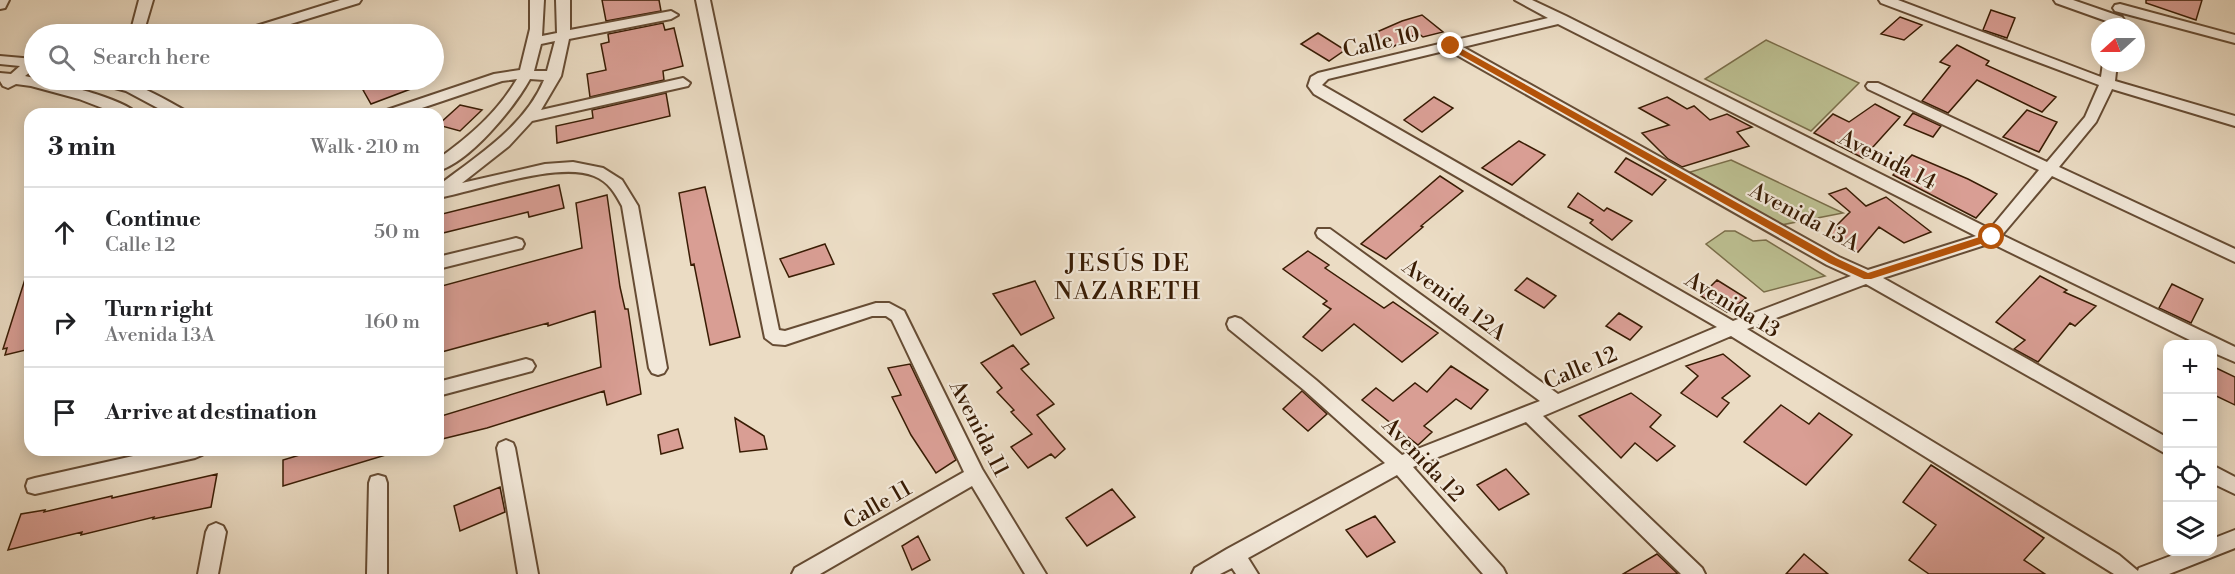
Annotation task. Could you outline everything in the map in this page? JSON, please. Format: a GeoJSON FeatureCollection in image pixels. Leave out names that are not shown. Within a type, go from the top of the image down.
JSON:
{"type":"FeatureCollection","features":[{"type":"Feature","properties":{"kind":"street"},"geometry":{"type":"LineString","coordinates":[[0,4],[2,0]]}},
{"type":"Feature","properties":{"kind":"street"},"geometry":{"type":"LineString","coordinates":[[139,24],[146,0]]}},
{"type":"Feature","properties":{"kind":"street"},"geometry":{"type":"LineString","coordinates":[[277,24],[354,0]]}},
{"type":"Feature","properties":{"kind":"street"},"geometry":{"type":"LineString","coordinates":[[444,162],[482,135],[506,110],[526,75],[536,41],[539,0]]}},
{"type":"Feature","properties":{"kind":"street"},"geometry":{"type":"LineString","coordinates":[[444,188],[506,140],[530,117],[545,95],[554,76],[563,36],[563,0]]}},
{"type":"Feature","properties":{"kind":"street","name":"Avenida 11"},"geometry":{"type":"LineString","coordinates":[[703,0],[771,333],[779,339],[785,338],[882,308],[892,310],[898,316],[975,475],[1036,574]]}},
{"type":"Feature","properties":{"kind":"street"},"geometry":{"type":"LineString","coordinates":[[1886,0],[2107,84],[2235,121]]}},
{"type":"Feature","properties":{"kind":"street"},"geometry":{"type":"LineString","coordinates":[[2061,0],[2235,39]]}},
{"type":"Feature","properties":{"kind":"street","name":"Avenida 14"},"geometry":{"type":"LineString","coordinates":[[1526,1],[1992,237],[2235,355]]}},
{"type":"Feature","properties":{"kind":"street"},"geometry":{"type":"LineString","coordinates":[[536,41],[671,15]]}},
{"type":"Feature","properties":{"kind":"street","name":"Calle 10"},"geometry":{"type":"LineString","coordinates":[[1316,80],[1561,19]]}},
{"type":"Feature","properties":{"kind":"street","name":"Avenida 13A"},"geometry":{"type":"LineString","coordinates":[[1451,46],[2163,444]]}},
{"type":"Feature","properties":{"kind":"street"},"geometry":{"type":"LineString","coordinates":[[0,60],[24,62]]}},
{"type":"Feature","properties":{"kind":"street"},"geometry":{"type":"LineString","coordinates":[[0,88],[24,71]]}},
{"type":"Feature","properties":{"kind":"street"},"geometry":{"type":"LineString","coordinates":[[1992,237],[2091,119],[2107,84],[2109,72]]}},
{"type":"Feature","properties":{"kind":"street"},"geometry":{"type":"LineString","coordinates":[[407,108],[499,77],[554,76]]}},
{"type":"Feature","properties":{"kind":"street"},"geometry":{"type":"LineString","coordinates":[[0,77],[24,80]]}},
{"type":"Feature","properties":{"kind":"street","name":"Avenida 13"},"geometry":{"type":"LineString","coordinates":[[1316,80],[1315,86],[1320,91],[1732,328],[2112,561],[2129,574]]}},
{"type":"Feature","properties":{"kind":"street"},"geometry":{"type":"LineString","coordinates":[[530,117],[683,83]]}},
{"type":"Feature","properties":{"kind":"street"},"geometry":{"type":"LineString","coordinates":[[1873,86],[2235,256]]}},
{"type":"Feature","properties":{"kind":"street"},"geometry":{"type":"LineString","coordinates":[[60,90],[114,108]]}},
{"type":"Feature","properties":{"kind":"street"},"geometry":{"type":"LineString","coordinates":[[86,97],[95,90]]}},
{"type":"Feature","properties":{"kind":"street"},"geometry":{"type":"LineString","coordinates":[[135,90],[169,108]]}},
{"type":"Feature","properties":{"kind":"street"},"geometry":{"type":"LineString","coordinates":[[421,108],[439,97]]}},
{"type":"Feature","properties":{"kind":"street"},"geometry":{"type":"LineString","coordinates":[[444,192],[557,167],[591,169],[616,179],[625,190],[630,206],[658,368]]}},
{"type":"Feature","properties":{"kind":"street","name":"Avenida 12A"},"geometry":{"type":"LineString","coordinates":[[1324,233],[1556,403]]}},
{"type":"Feature","properties":{"kind":"street","name":"Calle 12"},"geometry":{"type":"LineString","coordinates":[[1202,574],[1399,464],[1556,403],[1732,328],[1867,277],[1992,237]]}},
{"type":"Feature","properties":{"kind":"street"},"geometry":{"type":"LineString","coordinates":[[444,262],[516,244]]}},
{"type":"Feature","properties":{"kind":"street","name":"Avenida 12"},"geometry":{"type":"LineString","coordinates":[[1236,324],[1310,384],[1399,464],[1496,574]]}},
{"type":"Feature","properties":{"kind":"street"},"geometry":{"type":"LineString","coordinates":[[444,387],[526,366]]}},
{"type":"Feature","properties":{"kind":"street"},"geometry":{"type":"LineString","coordinates":[[1529,414],[1695,574]]}},
{"type":"Feature","properties":{"kind":"street"},"geometry":{"type":"LineString","coordinates":[[506,448],[528,574]]}},
{"type":"Feature","properties":{"kind":"street"},"geometry":{"type":"LineString","coordinates":[[35,486],[168,456]]}},
{"type":"Feature","properties":{"kind":"street","name":"Calle 11"},"geometry":{"type":"LineString","coordinates":[[802,574],[975,475]]}},
{"type":"Feature","properties":{"kind":"street"},"geometry":{"type":"LineString","coordinates":[[2217,476],[2235,486]]}},
{"type":"Feature","properties":{"kind":"street"},"geometry":{"type":"LineString","coordinates":[[377,574],[378,483]]}},
{"type":"Feature","properties":{"kind":"street"},"geometry":{"type":"LineString","coordinates":[[208,574],[216,532]]}},
{"type":"Feature","properties":{"kind":"street"},"geometry":{"type":"LineString","coordinates":[[2217,546],[2235,539]]}},
{"type":"Feature","properties":{"kind":"street"},"geometry":{"type":"LineString","coordinates":[[1234,555],[1248,574]]}},
{"type":"Feature","properties":{"kind":"street"},"geometry":{"type":"LineString","coordinates":[[2146,574],[2193,556]]}},
{"type":"Feature","properties":{"kind":"green space"},"geometry":{"type":"Polygon","coordinates":[[[1766,40],[1859,83],[1811,131],[1705,79],[1766,40]]]}},
{"type":"Feature","properties":{"kind":"green space"},"geometry":{"type":"Polygon","coordinates":[[[1731,160],[1843,213],[1776,226],[1687,173],[1731,160]]]}},
{"type":"Feature","properties":{"kind":"green space"},"geometry":{"type":"Polygon","coordinates":[[[1725,231],[1735,231],[1753,241],[1766,240],[1825,276],[1764,292],[1706,244],[1725,231]]]}},
{"type":"Feature","properties":{"kind":"building"},"geometry":{"type":"Polygon","coordinates":[[[602,0],[659,0],[661,11],[606,21],[602,0]]]}},
{"type":"Feature","properties":{"kind":"building"},"geometry":{"type":"Polygon","coordinates":[[[2146,0],[2202,0],[2196,20],[2146,3],[2146,0]]]}},
{"type":"Feature","properties":{"kind":"building"},"geometry":{"type":"Polygon","coordinates":[[[1991,10],[2015,18],[2007,38],[1983,30],[1991,10]]]}},
{"type":"Feature","properties":{"kind":"building"},"geometry":{"type":"Polygon","coordinates":[[[1422,15],[1443,32],[1423,37],[1418,33],[1389,49],[1370,35],[1402,21],[1422,15]]]}},
{"type":"Feature","properties":{"kind":"building"},"geometry":{"type":"Polygon","coordinates":[[[1900,17],[1922,25],[1904,40],[1881,34],[1900,17]]]}},
{"type":"Feature","properties":{"kind":"building"},"geometry":{"type":"Polygon","coordinates":[[[663,23],[665,30],[674,28],[683,66],[663,71],[664,80],[590,97],[587,74],[606,70],[601,44],[609,42],[608,34],[663,23]]]}},
{"type":"Feature","properties":{"kind":"building"},"geometry":{"type":"Polygon","coordinates":[[[1318,33],[1345,50],[1329,61],[1301,44],[1318,33]]]}},
{"type":"Feature","properties":{"kind":"building"},"geometry":{"type":"Polygon","coordinates":[[[1957,45],[1989,61],[1986,65],[2056,97],[2042,112],[1977,80],[1948,113],[1922,101],[1950,66],[1940,62],[1957,45]]]}},
{"type":"Feature","properties":{"kind":"building"},"geometry":{"type":"Polygon","coordinates":[[[363,90],[408,90],[371,104],[363,90]]]}},
{"type":"Feature","properties":{"kind":"building"},"geometry":{"type":"Polygon","coordinates":[[[666,93],[670,116],[557,143],[556,126],[593,118],[592,110],[666,93]]]}},
{"type":"Feature","properties":{"kind":"building"},"geometry":{"type":"Polygon","coordinates":[[[1434,97],[1453,108],[1422,132],[1404,120],[1434,97]]]}},
{"type":"Feature","properties":{"kind":"building"},"geometry":{"type":"Polygon","coordinates":[[[1667,97],[1687,109],[1694,106],[1710,120],[1727,114],[1752,127],[1737,132],[1749,146],[1682,167],[1668,159],[1642,133],[1669,125],[1639,108],[1667,97]]]}},
{"type":"Feature","properties":{"kind":"building"},"geometry":{"type":"Polygon","coordinates":[[[1875,104],[1900,117],[1863,158],[1814,133],[1833,114],[1849,122],[1875,104]]]}},
{"type":"Feature","properties":{"kind":"building"},"geometry":{"type":"Polygon","coordinates":[[[460,105],[482,110],[460,131],[444,127],[444,120],[460,105]]]}},
{"type":"Feature","properties":{"kind":"building"},"geometry":{"type":"Polygon","coordinates":[[[2027,110],[2057,122],[2039,152],[2003,137],[2027,110]]]}},
{"type":"Feature","properties":{"kind":"building"},"geometry":{"type":"Polygon","coordinates":[[[1913,113],[1941,126],[1933,137],[1904,125],[1913,113]]]}},
{"type":"Feature","properties":{"kind":"building"},"geometry":{"type":"Polygon","coordinates":[[[1519,141],[1545,155],[1512,185],[1482,168],[1519,141]]]}},
{"type":"Feature","properties":{"kind":"building"},"geometry":{"type":"Polygon","coordinates":[[[1912,155],[1997,194],[1976,218],[1893,175],[1912,155]]]}},
{"type":"Feature","properties":{"kind":"building"},"geometry":{"type":"Polygon","coordinates":[[[1626,158],[1666,180],[1652,195],[1615,172],[1626,158]]]}},
{"type":"Feature","properties":{"kind":"building"},"geometry":{"type":"Polygon","coordinates":[[[1440,176],[1463,191],[1386,259],[1361,244],[1440,176]]]}},
{"type":"Feature","properties":{"kind":"building"},"geometry":{"type":"Polygon","coordinates":[[[559,185],[564,208],[529,217],[528,212],[444,233],[444,214],[559,185]]]}},
{"type":"Feature","properties":{"kind":"building"},"geometry":{"type":"Polygon","coordinates":[[[705,187],[740,337],[710,345],[694,264],[691,265],[679,193],[705,187]]]}},
{"type":"Feature","properties":{"kind":"building"},"geometry":{"type":"Polygon","coordinates":[[[1846,188],[1866,206],[1886,197],[1931,232],[1904,243],[1879,227],[1858,252],[1826,236],[1850,212],[1829,194],[1846,188]]]}},
{"type":"Feature","properties":{"kind":"building"},"geometry":{"type":"Polygon","coordinates":[[[1578,193],[1604,211],[1607,208],[1632,221],[1612,240],[1590,223],[1593,220],[1568,207],[1578,193]]]}},
{"type":"Feature","properties":{"kind":"building"},"geometry":{"type":"Polygon","coordinates":[[[607,195],[620,287],[625,309],[628,309],[641,394],[607,405],[604,391],[487,428],[444,439],[444,415],[601,367],[595,311],[548,326],[548,323],[444,351],[444,285],[582,248],[576,203],[607,195]]]}},
{"type":"Feature","properties":{"kind":"building"},"geometry":{"type":"Polygon","coordinates":[[[825,244],[834,264],[789,277],[780,259],[825,244]]]}},
{"type":"Feature","properties":{"kind":"building"},"geometry":{"type":"Polygon","coordinates":[[[1308,251],[1329,265],[1325,268],[1384,308],[1393,302],[1438,333],[1402,362],[1354,324],[1322,351],[1303,337],[1331,309],[1323,304],[1327,301],[1283,269],[1308,251]]]}},
{"type":"Feature","properties":{"kind":"building"},"geometry":{"type":"Polygon","coordinates":[[[2040,276],[2067,290],[2064,292],[2096,306],[2075,326],[2070,323],[2038,362],[2014,349],[2025,340],[1996,322],[2040,276]]]}},
{"type":"Feature","properties":{"kind":"building"},"geometry":{"type":"Polygon","coordinates":[[[1527,278],[1556,296],[1544,308],[1515,290],[1527,278]]]}},
{"type":"Feature","properties":{"kind":"building"},"geometry":{"type":"Polygon","coordinates":[[[1717,280],[1746,298],[1727,312],[1701,296],[1717,280]]]}},
{"type":"Feature","properties":{"kind":"building"},"geometry":{"type":"Polygon","coordinates":[[[1035,281],[1054,318],[1021,335],[993,294],[1035,281]]]}},
{"type":"Feature","properties":{"kind":"building"},"geometry":{"type":"Polygon","coordinates":[[[24,282],[24,350],[5,355],[7,348],[3,349],[24,282]]]}},
{"type":"Feature","properties":{"kind":"building"},"geometry":{"type":"Polygon","coordinates":[[[2172,284],[2203,299],[2191,323],[2159,308],[2172,284]]]}},
{"type":"Feature","properties":{"kind":"building"},"geometry":{"type":"Polygon","coordinates":[[[1619,313],[1642,327],[1630,340],[1606,326],[1619,313]]]}},
{"type":"Feature","properties":{"kind":"building"},"geometry":{"type":"Polygon","coordinates":[[[1013,345],[1029,364],[1021,369],[1054,404],[1037,415],[1065,449],[1055,458],[1051,454],[1028,468],[1011,447],[1032,434],[1011,412],[1014,410],[997,392],[1002,388],[981,363],[1013,345]]]}},
{"type":"Feature","properties":{"kind":"building"},"geometry":{"type":"Polygon","coordinates":[[[1723,354],[1750,376],[1722,398],[1729,403],[1717,417],[1681,393],[1698,376],[1686,366],[1723,354]]]}},
{"type":"Feature","properties":{"kind":"building"},"geometry":{"type":"Polygon","coordinates":[[[910,364],[956,460],[936,473],[911,435],[892,397],[901,395],[888,368],[910,364]]]}},
{"type":"Feature","properties":{"kind":"building"},"geometry":{"type":"Polygon","coordinates":[[[1451,366],[1488,390],[1471,409],[1456,399],[1424,426],[1432,432],[1418,445],[1362,400],[1376,388],[1393,401],[1415,383],[1427,392],[1451,366]]]}},
{"type":"Feature","properties":{"kind":"building"},"geometry":{"type":"Polygon","coordinates":[[[2217,368],[2235,377],[2235,405],[2217,396],[2217,368]]]}},
{"type":"Feature","properties":{"kind":"building"},"geometry":{"type":"Polygon","coordinates":[[[1302,391],[1327,414],[1308,431],[1283,409],[1302,391]]]}},
{"type":"Feature","properties":{"kind":"building"},"geometry":{"type":"Polygon","coordinates":[[[1631,393],[1661,415],[1650,427],[1675,446],[1657,461],[1635,443],[1621,458],[1579,416],[1631,393]]]}},
{"type":"Feature","properties":{"kind":"building"},"geometry":{"type":"Polygon","coordinates":[[[1781,405],[1809,424],[1819,413],[1852,435],[1806,485],[1744,442],[1781,405]]]}},
{"type":"Feature","properties":{"kind":"building"},"geometry":{"type":"Polygon","coordinates":[[[735,418],[764,436],[767,449],[740,452],[735,418]]]}},
{"type":"Feature","properties":{"kind":"building"},"geometry":{"type":"Polygon","coordinates":[[[678,429],[683,448],[661,454],[658,435],[678,429]]]}},
{"type":"Feature","properties":{"kind":"building"},"geometry":{"type":"Polygon","coordinates":[[[296,456],[382,456],[283,486],[283,460],[296,456]]]}},
{"type":"Feature","properties":{"kind":"building"},"geometry":{"type":"Polygon","coordinates":[[[1931,465],[2044,538],[2024,560],[2045,574],[1929,574],[1909,560],[1936,525],[1903,502],[1931,465]]]}},
{"type":"Feature","properties":{"kind":"building"},"geometry":{"type":"Polygon","coordinates":[[[1506,469],[1529,494],[1499,510],[1477,485],[1506,469]]]}},
{"type":"Feature","properties":{"kind":"building"},"geometry":{"type":"Polygon","coordinates":[[[217,474],[211,507],[153,519],[154,517],[81,535],[82,532],[8,550],[21,514],[45,510],[44,512],[217,474]]]}},
{"type":"Feature","properties":{"kind":"building"},"geometry":{"type":"Polygon","coordinates":[[[500,487],[505,512],[460,531],[454,506],[500,487]]]}},
{"type":"Feature","properties":{"kind":"building"},"geometry":{"type":"Polygon","coordinates":[[[1112,489],[1135,517],[1087,546],[1066,518],[1112,489]]]}},
{"type":"Feature","properties":{"kind":"building"},"geometry":{"type":"Polygon","coordinates":[[[1375,516],[1395,542],[1367,557],[1346,530],[1375,516]]]}},
{"type":"Feature","properties":{"kind":"building"},"geometry":{"type":"Polygon","coordinates":[[[918,536],[930,560],[912,570],[902,546],[918,536]]]}},
{"type":"Feature","properties":{"kind":"building"},"geometry":{"type":"Polygon","coordinates":[[[1657,554],[1678,574],[1623,574],[1657,554]]]}},
{"type":"Feature","properties":{"kind":"building"},"geometry":{"type":"Polygon","coordinates":[[[1804,554],[1828,574],[1786,574],[1804,554]]]}},
{"type":"Feature","properties":{"kind":"district","name":"JESÚS DE NAZARETH"},"geometry":{"type":"Point","coordinates":[1128,277]}},
{"type":"Feature","properties":{"kind":"route"},"geometry":{"type":"LineString","coordinates":[[1451,46],[1833,261],[1867,277],[1992,237]]}}]}
